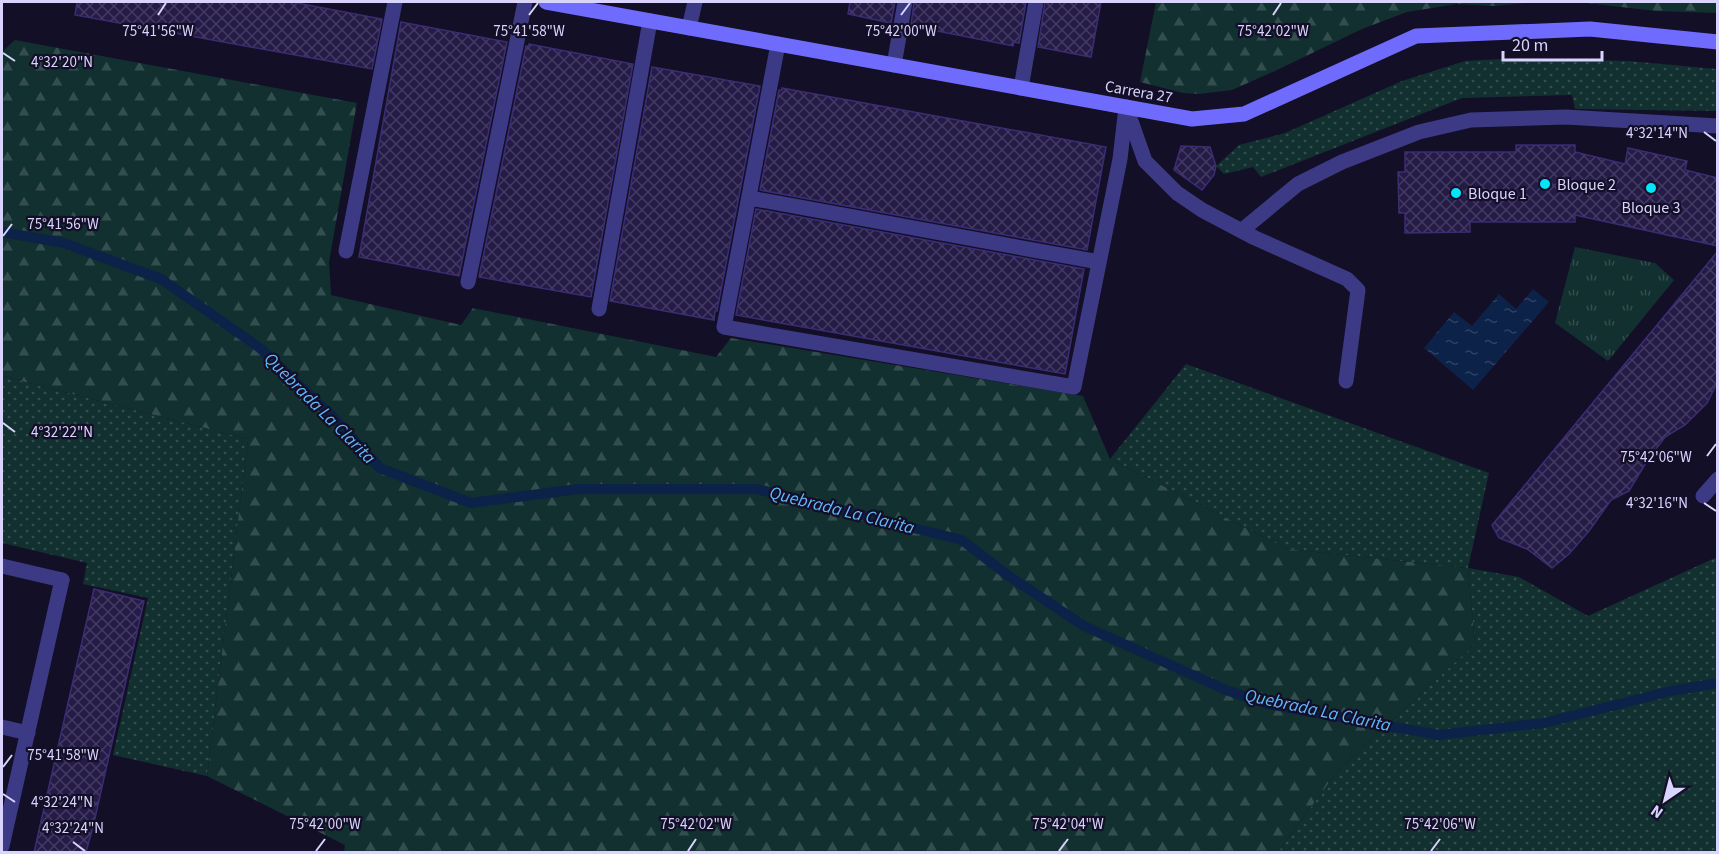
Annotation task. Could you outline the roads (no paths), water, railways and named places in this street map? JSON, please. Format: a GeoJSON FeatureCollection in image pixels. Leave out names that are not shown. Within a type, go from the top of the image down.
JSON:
{"type":"FeatureCollection","features":[{"type":"Feature","properties":{"kind":"street"},"geometry":{"type":"LineString","coordinates":[[346,251],[395,2]]}},
{"type":"Feature","properties":{"kind":"street"},"geometry":{"type":"LineString","coordinates":[[468,282],[525,2]]}},
{"type":"Feature","properties":{"kind":"street","name":"Carrera 27"},"geometry":{"type":"LineString","coordinates":[[546,2],[1192,119],[1244,114],[1416,36],[1590,29],[1718,42]]}},
{"type":"Feature","properties":{"kind":"street"},"geometry":{"type":"LineString","coordinates":[[690,28],[695,2]]}},
{"type":"Feature","properties":{"kind":"street"},"geometry":{"type":"LineString","coordinates":[[894,65],[905,2]]}},
{"type":"Feature","properties":{"kind":"street"},"geometry":{"type":"LineString","coordinates":[[1021,88],[1036,2]]}},
{"type":"Feature","properties":{"kind":"street"},"geometry":{"type":"LineString","coordinates":[[599,309],[650,21]]}},
{"type":"Feature","properties":{"kind":"street"},"geometry":{"type":"LineString","coordinates":[[778,44],[724,327],[1074,387],[1120,159],[1126,107]]}},
{"type":"Feature","properties":{"kind":"street"},"geometry":{"type":"LineString","coordinates":[[1126,107],[1145,161],[1177,193],[1241,231],[1347,279],[1358,290],[1346,381]]}},
{"type":"Feature","properties":{"kind":"street"},"geometry":{"type":"LineString","coordinates":[[1241,231],[1298,184],[1342,162],[1419,132],[1471,120],[1566,117],[1718,126]]}},
{"type":"Feature","properties":{"kind":"street"},"geometry":{"type":"LineString","coordinates":[[750,198],[1099,262]]}},
{"type":"Feature","properties":{"kind":"street"},"geometry":{"type":"LineString","coordinates":[[1703,496],[1718,479]]}},
{"type":"Feature","properties":{"kind":"street"},"geometry":{"type":"LineString","coordinates":[[2,566],[62,580],[2,846]]}},
{"type":"Feature","properties":{"kind":"street"},"geometry":{"type":"LineString","coordinates":[[2,727],[28,733]]}},
{"type":"Feature","properties":{"kind":"water"},"geometry":{"type":"Polygon","coordinates":[[[1533,289],[1549,302],[1473,390],[1424,348],[1454,312],[1472,326],[1499,294],[1516,309],[1533,289]]]}},
{"type":"Feature","properties":{"kind":"waterway","name":"Quebrada La Clarita"},"geometry":{"type":"LineString","coordinates":[[2,232],[64,243],[161,279],[260,348],[333,417],[380,468],[471,503],[578,489],[757,489],[962,540],[1006,574],[1084,626],[1226,690],[1267,704],[1439,735],[1544,723],[1671,691],[1718,683]]}},
{"type":"Feature","properties":{"kind":"place","name":"Bloque 2"},"geometry":{"type":"Point","coordinates":[1545,184]}},
{"type":"Feature","properties":{"kind":"place","name":"Bloque 3"},"geometry":{"type":"Point","coordinates":[1651,188]}},
{"type":"Feature","properties":{"kind":"place","name":"Bloque 1"},"geometry":{"type":"Point","coordinates":[1456,193]}}]}
